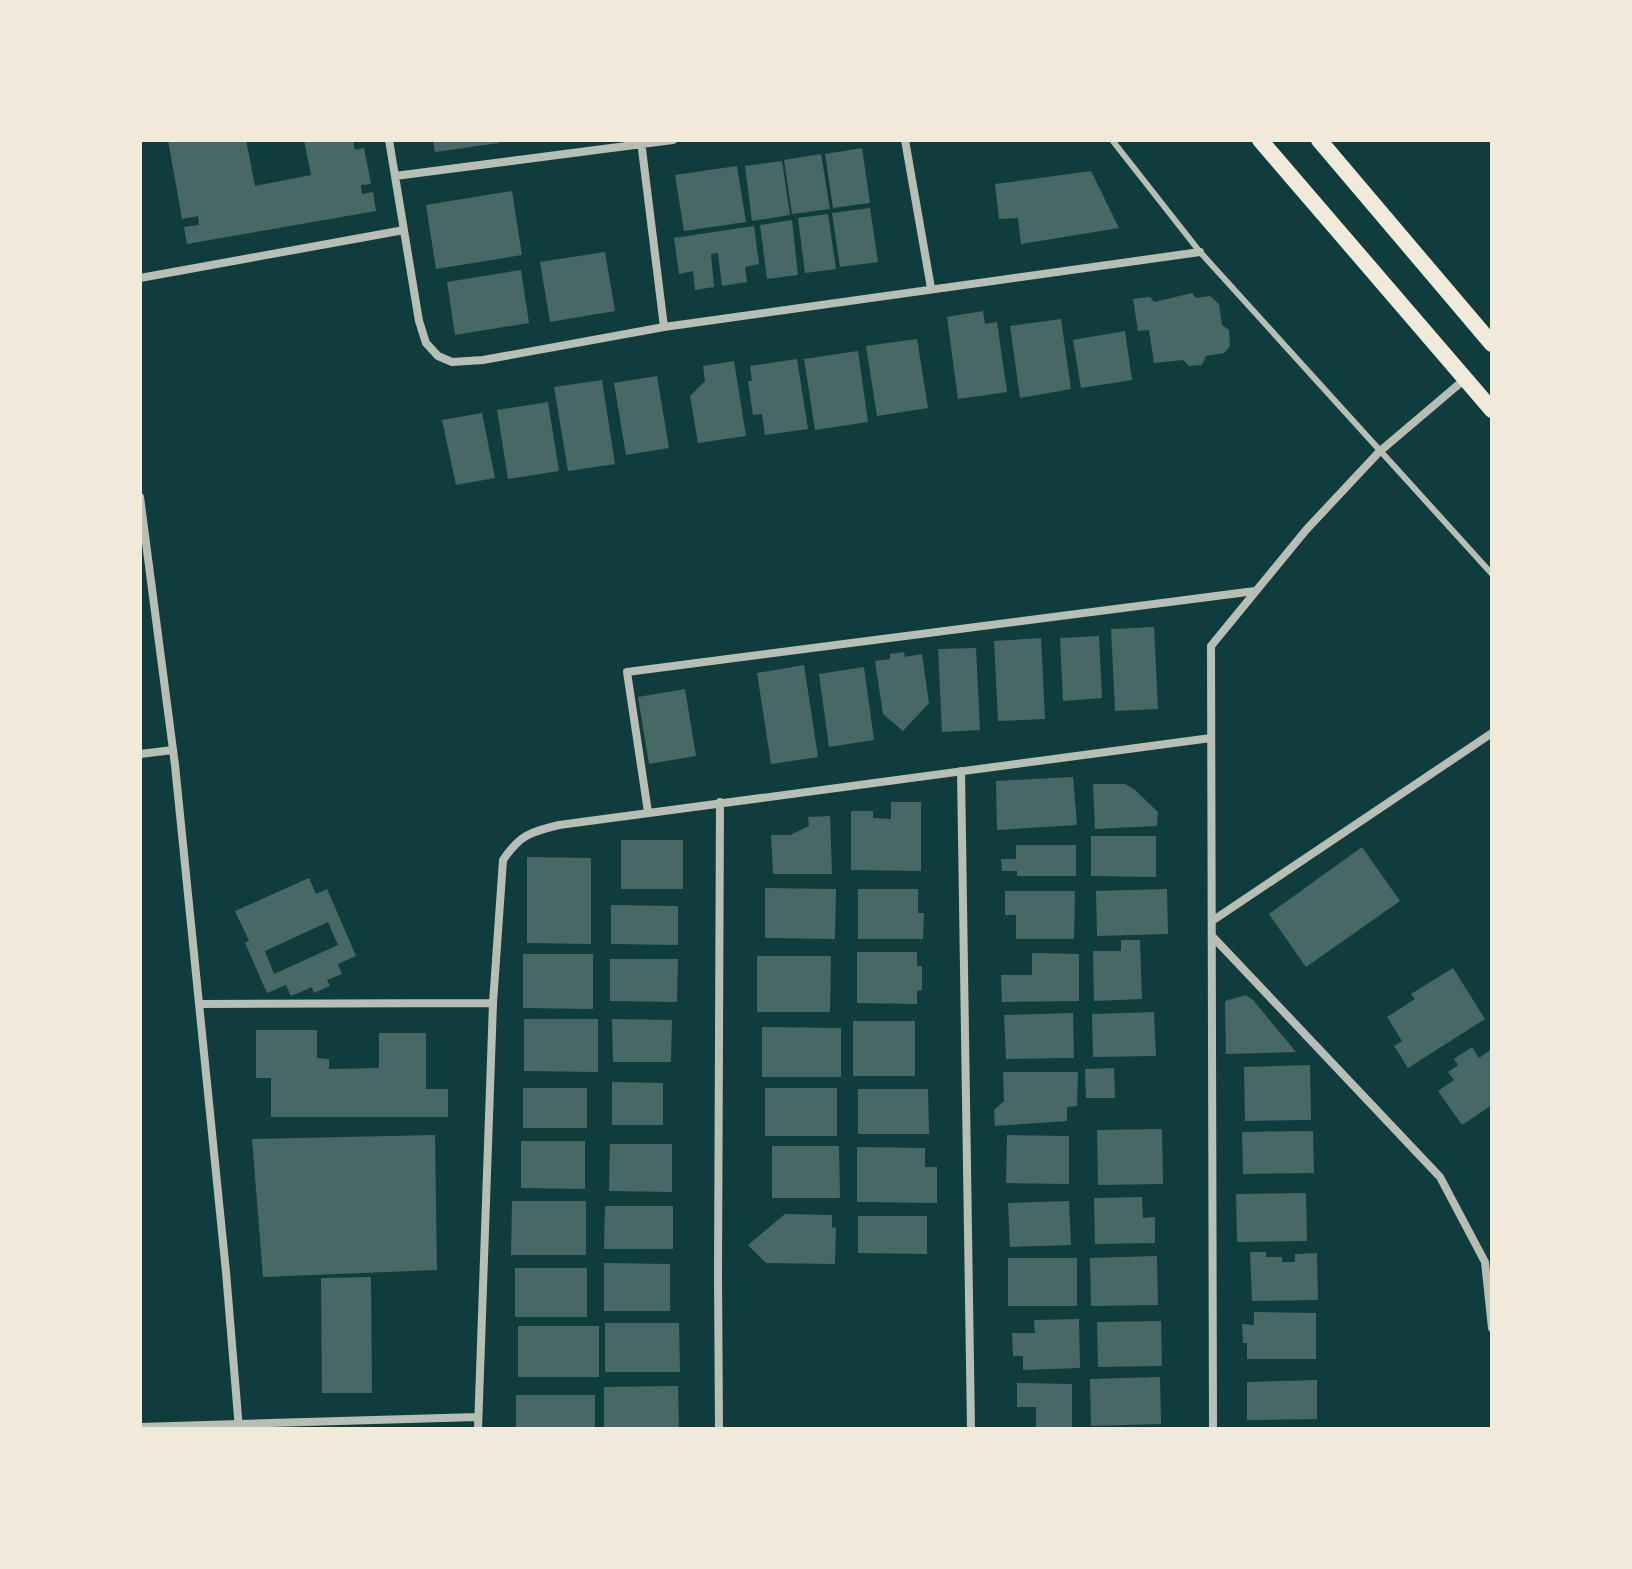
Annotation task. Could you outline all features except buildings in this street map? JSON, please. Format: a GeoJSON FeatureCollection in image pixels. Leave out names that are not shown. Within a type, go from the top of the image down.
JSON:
{"type":"FeatureCollection","features":[{"type":"Feature","properties":{"kind":"main road"},"geometry":{"type":"LineString","coordinates":[[1260,140],[1492,410]]}},
{"type":"Feature","properties":{"kind":"main road"},"geometry":{"type":"LineString","coordinates":[[1319,140],[1492,344]]}},
{"type":"Feature","properties":{"kind":"street"},"geometry":{"type":"LineString","coordinates":[[389,140],[419,321],[426,343],[438,356],[452,362],[483,360],[664,327],[1200,252]]}},
{"type":"Feature","properties":{"kind":"street"},"geometry":{"type":"LineString","coordinates":[[395,176],[673,140]]}},
{"type":"Feature","properties":{"kind":"street"},"geometry":{"type":"LineString","coordinates":[[905,140],[931,288]]}},
{"type":"Feature","properties":{"kind":"street"},"geometry":{"type":"LineString","coordinates":[[641,142],[664,327]]}},
{"type":"Feature","properties":{"kind":"street"},"geometry":{"type":"LineString","coordinates":[[140,278],[404,230]]}},
{"type":"Feature","properties":{"kind":"street"},"geometry":{"type":"LineString","coordinates":[[1213,1429],[1211,646],[1306,530],[1379,452],[1465,379]]}},
{"type":"Feature","properties":{"kind":"street"},"geometry":{"type":"LineString","coordinates":[[140,497],[173,750],[239,1426]]}},
{"type":"Feature","properties":{"kind":"street"},"geometry":{"type":"LineString","coordinates":[[648,812],[627,672],[1256,591]]}},
{"type":"Feature","properties":{"kind":"street"},"geometry":{"type":"LineString","coordinates":[[1212,921],[1492,733]]}},
{"type":"Feature","properties":{"kind":"street"},"geometry":{"type":"LineString","coordinates":[[478,1429],[493,1003],[503,860],[515,843],[530,832],[559,825],[1211,738]]}},
{"type":"Feature","properties":{"kind":"street"},"geometry":{"type":"LineString","coordinates":[[140,754],[173,750]]}},
{"type":"Feature","properties":{"kind":"street"},"geometry":{"type":"LineString","coordinates":[[961,771],[971,1429]]}},
{"type":"Feature","properties":{"kind":"street"},"geometry":{"type":"LineString","coordinates":[[719,1429],[720,802]]}},
{"type":"Feature","properties":{"kind":"street"},"geometry":{"type":"LineString","coordinates":[[1212,935],[1440,1177],[1485,1262],[1492,1328]]}},
{"type":"Feature","properties":{"kind":"street"},"geometry":{"type":"LineString","coordinates":[[200,1004],[493,1003]]}},
{"type":"Feature","properties":{"kind":"street"},"geometry":{"type":"LineString","coordinates":[[140,1427],[477,1417]]}},
{"type":"Feature","properties":{"kind":"lane"},"geometry":{"type":"LineString","coordinates":[[1112,140],[1200,252],[1492,574]]}}]}
